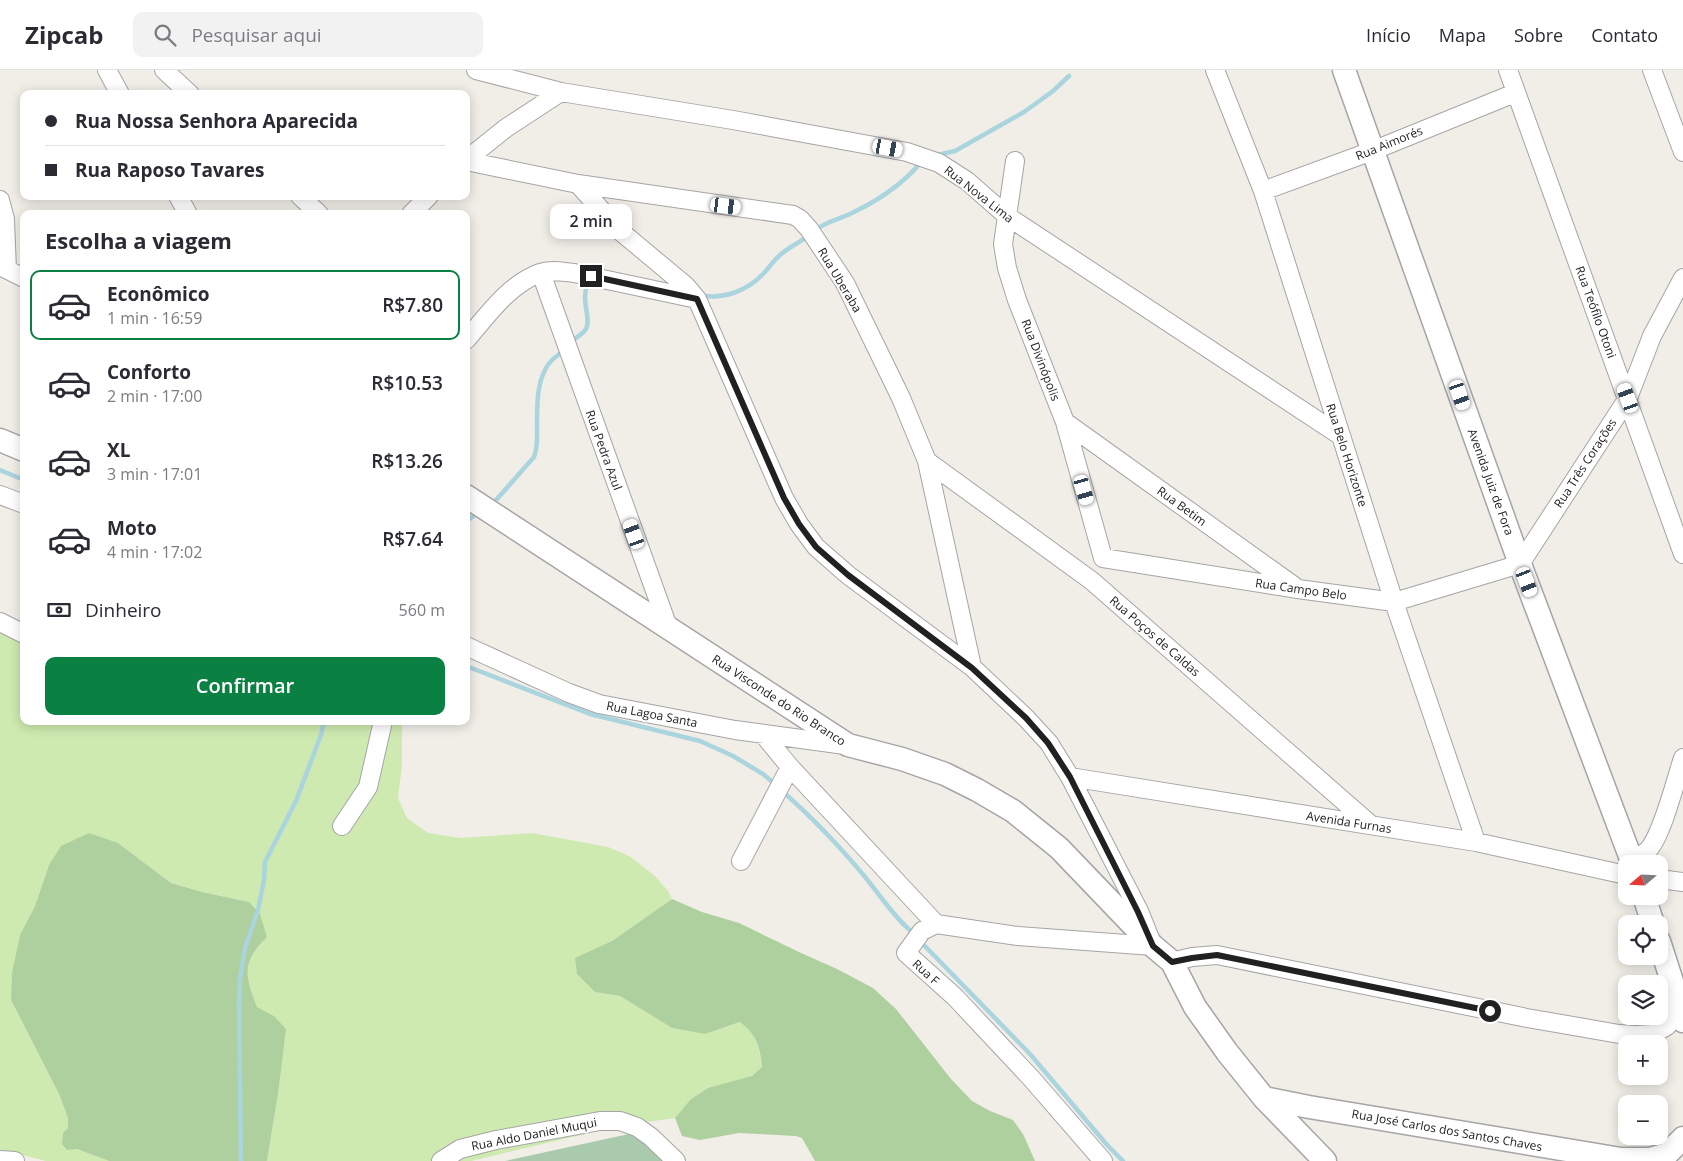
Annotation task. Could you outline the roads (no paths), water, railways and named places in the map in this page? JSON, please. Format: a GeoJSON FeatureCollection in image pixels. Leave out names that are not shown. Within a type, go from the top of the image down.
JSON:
{"type":"FeatureCollection","features":[{"type":"Feature","properties":{"kind":"street"},"geometry":{"type":"LineString","coordinates":[[107,70],[118,90]]}},
{"type":"Feature","properties":{"kind":"street"},"geometry":{"type":"LineString","coordinates":[[164,70],[186,90]]}},
{"type":"Feature","properties":{"kind":"street","name":"Rua Nova Lima"},"geometry":{"type":"LineString","coordinates":[[476,70],[561,92],[733,120],[907,152],[939,162],[967,181],[1007,216],[1341,436]]}},
{"type":"Feature","properties":{"kind":"street","name":"Rua Belo Horizonte"},"geometry":{"type":"LineString","coordinates":[[1215,70],[1263,191],[1394,602],[1476,842]]}},
{"type":"Feature","properties":{"kind":"street","name":"Avenida Juiz de Fora"},"geometry":{"type":"LineString","coordinates":[[1344,70],[1520,564],[1626,855]]}},
{"type":"Feature","properties":{"kind":"street","name":"Rua Teófilo Otoni"},"geometry":{"type":"LineString","coordinates":[[1508,70],[1683,554]]}},
{"type":"Feature","properties":{"kind":"street"},"geometry":{"type":"LineString","coordinates":[[1652,70],[1683,152]]}},
{"type":"Feature","properties":{"kind":"street"},"geometry":{"type":"LineString","coordinates":[[470,157],[506,128],[561,92]]}},
{"type":"Feature","properties":{"kind":"street","name":"Rua Aimorés"},"geometry":{"type":"LineString","coordinates":[[1263,191],[1372,151],[1515,93]]}},
{"type":"Feature","properties":{"kind":"street","name":"Rua Uberaba"},"geometry":{"type":"LineString","coordinates":[[470,161],[578,184],[793,215],[800,218],[845,283],[901,398],[927,461],[972,668]]}},
{"type":"Feature","properties":{"kind":"street","name":"Rua Divinópolis"},"geometry":{"type":"LineString","coordinates":[[1016,161],[1002,244],[1007,268],[1017,300],[1065,422],[1103,558]]}},
{"type":"Feature","properties":{"kind":"street"},"geometry":{"type":"LineString","coordinates":[[578,184],[620,231],[686,286],[697,299],[784,498],[799,524],[816,547],[848,575],[972,668],[1032,724],[1048,743],[1070,777],[1138,912],[1153,946],[1018,936],[936,924],[790,767],[763,734]]}},
{"type":"Feature","properties":{"kind":"street"},"geometry":{"type":"LineString","coordinates":[[0,200],[5,219],[4,268],[20,276]]}},
{"type":"Feature","properties":{"kind":"street"},"geometry":{"type":"LineString","coordinates":[[304,200],[315,210]]}},
{"type":"Feature","properties":{"kind":"street"},"geometry":{"type":"LineString","coordinates":[[415,210],[425,200]]}},
{"type":"Feature","properties":{"kind":"street"},"geometry":{"type":"LineString","coordinates":[[470,336],[514,288],[540,273],[557,271],[574,273],[697,299]]}},
{"type":"Feature","properties":{"kind":"street","name":"Rua Pedra Azul"},"geometry":{"type":"LineString","coordinates":[[540,273],[668,627]]}},
{"type":"Feature","properties":{"kind":"street","name":"Rua Três Corações"},"geometry":{"type":"LineString","coordinates":[[1520,564],[1628,398],[1652,336],[1683,278]]}},
{"type":"Feature","properties":{"kind":"street","name":"Rua Betim"},"geometry":{"type":"LineString","coordinates":[[1065,422],[1298,589]]}},
{"type":"Feature","properties":{"kind":"street"},"geometry":{"type":"LineString","coordinates":[[0,440],[20,448]]}},
{"type":"Feature","properties":{"kind":"street","name":"Rua Poços de Caldas"},"geometry":{"type":"LineString","coordinates":[[927,461],[1092,581],[1371,826]]}},
{"type":"Feature","properties":{"kind":"street"},"geometry":{"type":"LineString","coordinates":[[0,495],[20,502]]}},
{"type":"Feature","properties":{"kind":"street","name":"Rua Visconde do Rio Branco"},"geometry":{"type":"LineString","coordinates":[[470,499],[848,745],[902,759],[945,774],[1013,811],[1059,848],[1153,946],[1172,962],[1195,1007],[1227,1052],[1264,1098],[1325,1161]]}},
{"type":"Feature","properties":{"kind":"street"},"geometry":{"type":"LineString","coordinates":[[1092,581],[1103,558]]}},
{"type":"Feature","properties":{"kind":"street","name":"Rua Campo Belo"},"geometry":{"type":"LineString","coordinates":[[1103,558],[1394,602],[1520,564]]}},
{"type":"Feature","properties":{"kind":"street"},"geometry":{"type":"LineString","coordinates":[[0,622],[20,632]]}},
{"type":"Feature","properties":{"kind":"street","name":"Rua Lagoa Santa"},"geometry":{"type":"LineString","coordinates":[[470,648],[599,704],[763,734],[848,745]]}},
{"type":"Feature","properties":{"kind":"street"},"geometry":{"type":"LineString","coordinates":[[342,826],[368,787],[382,725]]}},
{"type":"Feature","properties":{"kind":"street"},"geometry":{"type":"LineString","coordinates":[[1640,855],[1648,850],[1657,837],[1683,758]]}},
{"type":"Feature","properties":{"kind":"street"},"geometry":{"type":"LineString","coordinates":[[741,861],[790,767]]}},
{"type":"Feature","properties":{"kind":"street","name":"Avenida Furnas"},"geometry":{"type":"LineString","coordinates":[[1070,777],[1371,826],[1618,863]]}},
{"type":"Feature","properties":{"kind":"street"},"geometry":{"type":"LineString","coordinates":[[1668,880],[1683,882]]}},
{"type":"Feature","properties":{"kind":"street","name":"Rua F"},"geometry":{"type":"LineString","coordinates":[[936,924],[927,927],[906,953],[955,997],[1032,1078],[1103,1161]]}},
{"type":"Feature","properties":{"kind":"street"},"geometry":{"type":"LineString","coordinates":[[1172,962],[1217,955],[1527,1018],[1619,1034],[1636,1035],[1653,1034],[1680,1018],[1677,997],[1667,965]]}},
{"type":"Feature","properties":{"kind":"street","name":"Rua José Carlos dos Santos Chaves"},"geometry":{"type":"LineString","coordinates":[[1264,1098],[1621,1159],[1650,1159],[1667,1154],[1683,1138]]}},
{"type":"Feature","properties":{"kind":"street","name":"Rua Aldo Daniel Muqui"},"geometry":{"type":"LineString","coordinates":[[441,1161],[460,1149],[496,1140],[578,1124],[620,1121],[637,1127],[651,1137],[676,1161]]}},
{"type":"Feature","properties":{"kind":"street"},"geometry":{"type":"LineString","coordinates":[[0,1160],[15,1161]]}},
{"type":"Feature","properties":{"kind":"waterway"},"geometry":{"type":"LineString","coordinates":[[937,155],[955,151],[1024,112],[1053,91],[1069,76]]}},
{"type":"Feature","properties":{"kind":"waterway"},"geometry":{"type":"LineString","coordinates":[[814,231],[880,197],[907,177],[921,162]]}},
{"type":"Feature","properties":{"kind":"waterway"},"geometry":{"type":"LineString","coordinates":[[699,295],[726,295],[750,285],[782,253],[808,236]]}},
{"type":"Feature","properties":{"kind":"waterway"},"geometry":{"type":"LineString","coordinates":[[571,342],[586,329],[588,319],[585,295],[589,281]]}},
{"type":"Feature","properties":{"kind":"waterway"},"geometry":{"type":"LineString","coordinates":[[491,503],[497,499],[534,457],[537,446],[538,392],[540,383],[543,374],[552,360],[564,350]]}},
{"type":"Feature","properties":{"kind":"waterway"},"geometry":{"type":"LineString","coordinates":[[0,470],[20,478]]}},
{"type":"Feature","properties":{"kind":"waterway"},"geometry":{"type":"LineString","coordinates":[[470,519],[478,512]]}},
{"type":"Feature","properties":{"kind":"waterway"},"geometry":{"type":"LineString","coordinates":[[470,668],[590,714],[700,741],[733,756],[763,774],[777,786]]}},
{"type":"Feature","properties":{"kind":"waterway"},"geometry":{"type":"LineString","coordinates":[[241,1161],[239,1002],[240,979],[245,948],[258,910],[264,880],[265,862],[296,801],[323,725]]}},
{"type":"Feature","properties":{"kind":"waterway"},"geometry":{"type":"LineString","coordinates":[[782,791],[836,844],[894,914],[914,934]]}},
{"type":"Feature","properties":{"kind":"waterway"},"geometry":{"type":"LineString","coordinates":[[919,940],[1030,1054],[1123,1161]]}}]}
